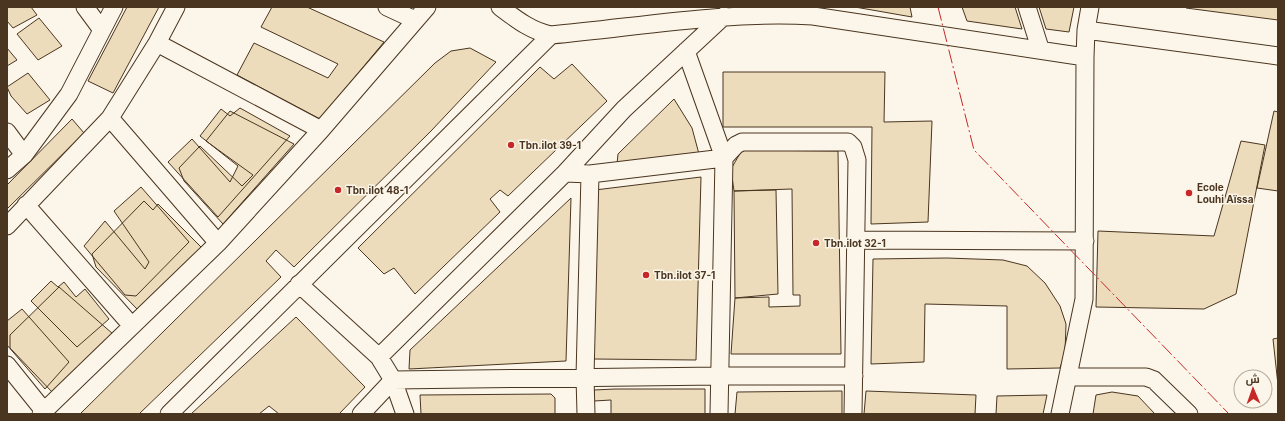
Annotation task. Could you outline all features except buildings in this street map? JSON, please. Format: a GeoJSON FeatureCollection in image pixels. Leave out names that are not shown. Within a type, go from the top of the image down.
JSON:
{"type":"FeatureCollection","features":[{"type":"Feature","properties":{"kind":"street"},"geometry":{"type":"LineString","coordinates":[[85,7],[102,30]]}},
{"type":"Feature","properties":{"kind":"street"},"geometry":{"type":"LineString","coordinates":[[7,170],[24,155],[69,94],[114,7]]}},
{"type":"Feature","properties":{"kind":"street"},"geometry":{"type":"LineString","coordinates":[[7,226],[110,118],[157,43],[176,7]]}},
{"type":"Feature","properties":{"kind":"street"},"geometry":{"type":"LineString","coordinates":[[387,7],[415,20]]}},
{"type":"Feature","properties":{"kind":"street"},"geometry":{"type":"LineString","coordinates":[[7,365],[42,412],[218,243],[321,130],[427,7]]}},
{"type":"Feature","properties":{"kind":"street"},"geometry":{"type":"LineString","coordinates":[[500,7],[529,27],[541,33],[551,35],[724,16],[814,11],[1040,48],[1085,57]]}},
{"type":"Feature","properties":{"kind":"street"},"geometry":{"type":"LineString","coordinates":[[1027,7],[1040,48]]}},
{"type":"Feature","properties":{"kind":"street"},"geometry":{"type":"LineString","coordinates":[[1060,414],[1084,299],[1085,57],[1086,30],[1090,7]]}},
{"type":"Feature","properties":{"kind":"street"},"geometry":{"type":"LineString","coordinates":[[378,357],[565,173],[624,109],[724,16]]}},
{"type":"Feature","properties":{"kind":"street"},"geometry":{"type":"LineString","coordinates":[[1086,30],[1278,56]]}},
{"type":"Feature","properties":{"kind":"street"},"geometry":{"type":"LineString","coordinates":[[169,414],[551,35]]}},
{"type":"Feature","properties":{"kind":"street"},"geometry":{"type":"LineString","coordinates":[[157,43],[321,130]]}},
{"type":"Feature","properties":{"kind":"street"},"geometry":{"type":"LineString","coordinates":[[686,51],[724,158],[719,414]]}},
{"type":"Feature","properties":{"kind":"street"},"geometry":{"type":"LineString","coordinates":[[110,118],[218,243]]}},
{"type":"Feature","properties":{"kind":"street"},"geometry":{"type":"LineString","coordinates":[[7,132],[24,155]]}},
{"type":"Feature","properties":{"kind":"street"},"geometry":{"type":"LineString","coordinates":[[565,173],[590,174],[724,158],[736,144],[742,142],[841,140],[848,142],[853,147],[857,160],[853,414]]}},
{"type":"Feature","properties":{"kind":"street"},"geometry":{"type":"LineString","coordinates":[[586,414],[585,377],[590,174]]}},
{"type":"Feature","properties":{"kind":"street"},"geometry":{"type":"LineString","coordinates":[[26,205],[132,326]]}},
{"type":"Feature","properties":{"kind":"street"},"geometry":{"type":"LineString","coordinates":[[856,240],[1085,241]]}},
{"type":"Feature","properties":{"kind":"street"},"geometry":{"type":"LineString","coordinates":[[299,284],[378,357],[393,380],[405,414]]}},
{"type":"Feature","properties":{"kind":"street"},"geometry":{"type":"LineString","coordinates":[[360,414],[393,380],[585,377],[854,376]]}},
{"type":"Feature","properties":{"kind":"street"},"geometry":{"type":"LineString","coordinates":[[1068,377],[1146,378],[1154,380],[1189,414]]}},
{"type":"Feature","properties":{"kind":"power"},"geometry":{"type":"LineString","coordinates":[[938,7],[974,150],[1229,414]]}},
{"type":"Feature","properties":{"kind":"place","name":"Tbn.ilot 39-1"},"geometry":{"type":"Point","coordinates":[511,145]}},
{"type":"Feature","properties":{"kind":"place","name":"Tbn.ilot 48-1"},"geometry":{"type":"Point","coordinates":[338,190]}},
{"type":"Feature","properties":{"kind":"place","name":"Ecole Louhi Aïssa"},"geometry":{"type":"Point","coordinates":[1189,193]}},
{"type":"Feature","properties":{"kind":"place","name":"Tbn.ilot 32-1"},"geometry":{"type":"Point","coordinates":[816,243]}},
{"type":"Feature","properties":{"kind":"place","name":"Tbn.ilot 37-1"},"geometry":{"type":"Point","coordinates":[646,275]}}]}
